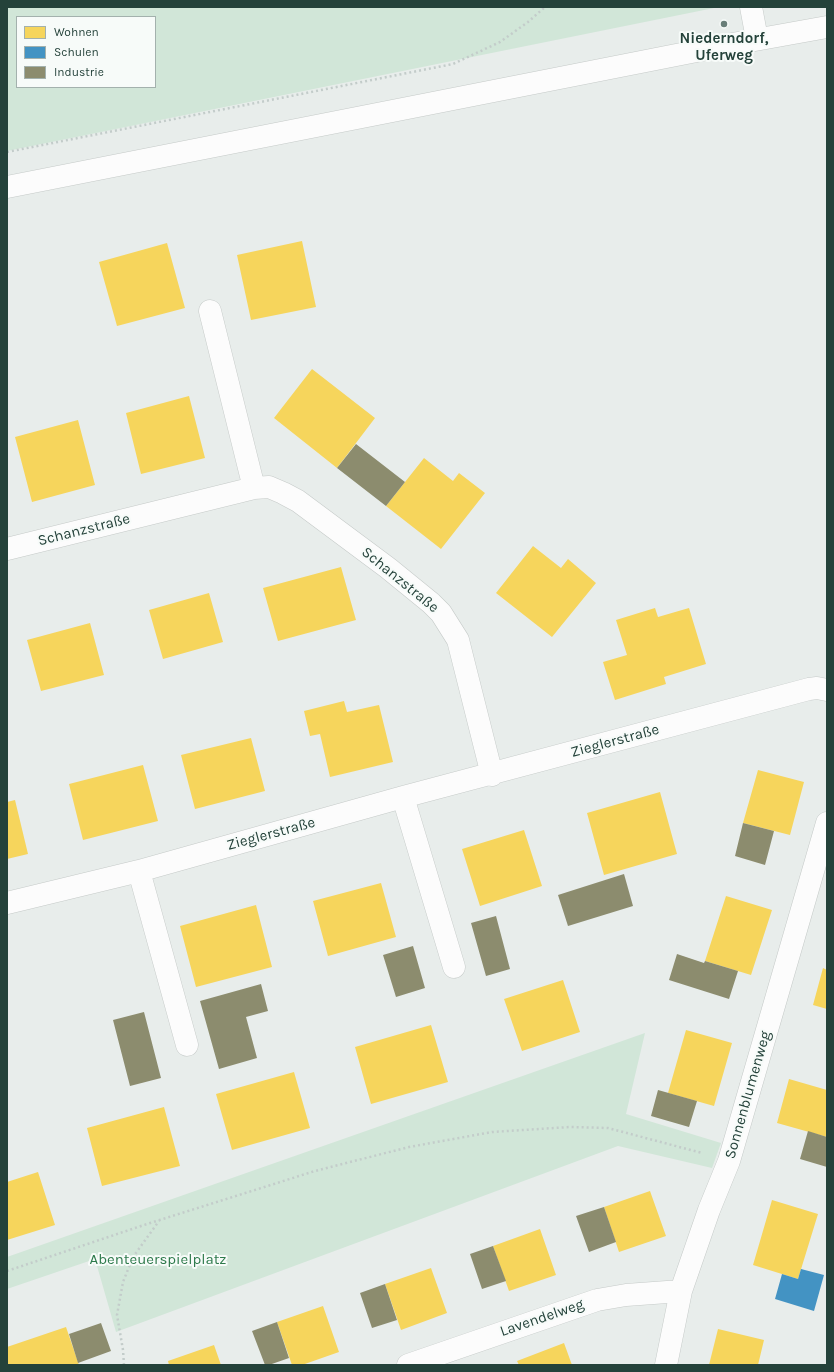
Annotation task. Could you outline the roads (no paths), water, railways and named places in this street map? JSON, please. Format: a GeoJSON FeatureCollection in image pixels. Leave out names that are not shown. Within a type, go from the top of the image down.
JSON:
{"type":"FeatureCollection","features":[{"type":"Feature","properties":{"kind":"street"},"geometry":{"type":"LineString","coordinates":[[751,7],[757,39]]}},
{"type":"Feature","properties":{"kind":"street"},"geometry":{"type":"LineString","coordinates":[[7,187],[757,39],[827,27]]}},
{"type":"Feature","properties":{"kind":"street"},"geometry":{"type":"LineString","coordinates":[[210,311],[254,488]]}},
{"type":"Feature","properties":{"kind":"street","name":"Schanzstraße"},"geometry":{"type":"LineString","coordinates":[[7,550],[254,488],[269,487],[283,493],[298,502],[388,568],[441,613],[458,640],[492,775]]}},
{"type":"Feature","properties":{"kind":"street","name":"Zieglerstraße"},"geometry":{"type":"LineString","coordinates":[[7,903],[138,871],[403,797],[492,775],[809,688],[827,690]]}},
{"type":"Feature","properties":{"kind":"street"},"geometry":{"type":"LineString","coordinates":[[403,797],[454,967]]}},
{"type":"Feature","properties":{"kind":"street","name":"Sonnenblumenweg"},"geometry":{"type":"LineString","coordinates":[[666,1365],[681,1291],[709,1210],[729,1161],[827,823]]}},
{"type":"Feature","properties":{"kind":"street"},"geometry":{"type":"LineString","coordinates":[[138,871],[188,1045]]}},
{"type":"Feature","properties":{"kind":"street","name":"Lavendelweg"},"geometry":{"type":"LineString","coordinates":[[408,1365],[597,1300],[626,1295],[681,1291]]}},
{"type":"Feature","properties":{"kind":"place","name":"Niederndorf, Uferweg"},"geometry":{"type":"Point","coordinates":[724,24]}},
{"type":"Feature","properties":{"kind":"park label","name":"Abenteuerspielplatz"},"geometry":{"type":"Point","coordinates":[158,1260]}}]}
